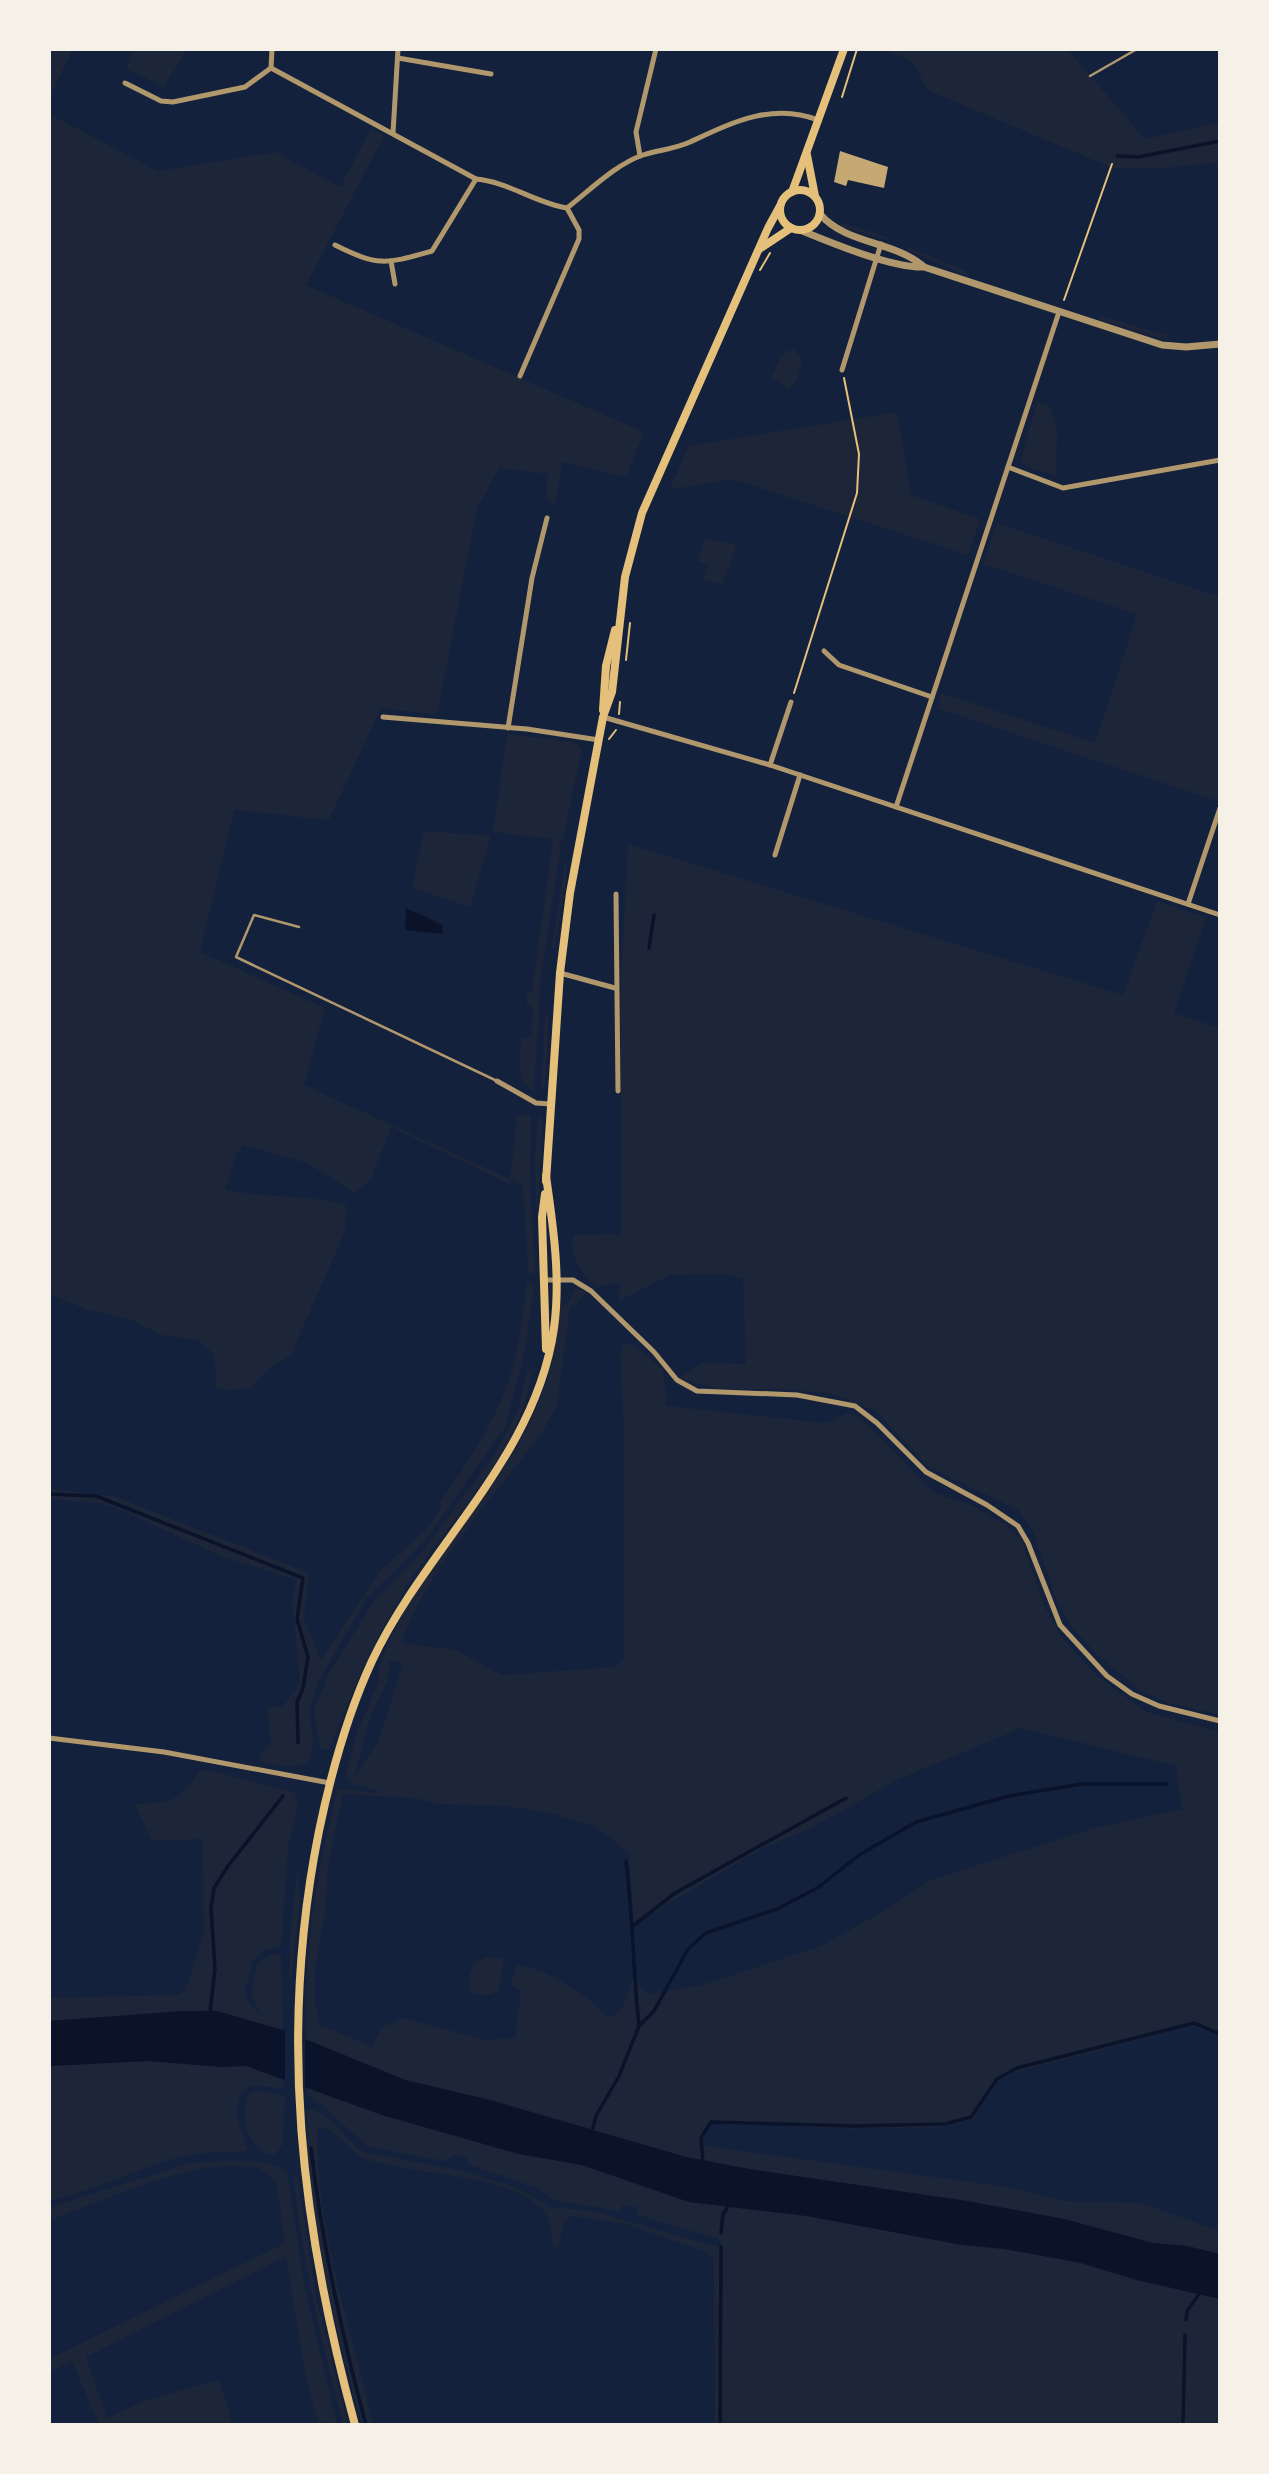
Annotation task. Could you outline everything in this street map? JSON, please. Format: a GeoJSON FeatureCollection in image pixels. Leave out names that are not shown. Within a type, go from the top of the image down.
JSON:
{"type":"FeatureCollection","features":[{"type":"Feature","properties":{"kind":"main road"},"geometry":{"type":"LineString","coordinates":[[546,1359],[542,1217],[560,973],[570,893],[603,740],[606,666],[618,620],[625,577],[642,513],[780,206],[792,192],[844,49]]}},
{"type":"Feature","properties":{"kind":"main road"},"geometry":{"type":"LineString","coordinates":[[761,248],[795,229],[811,226],[820,214],[807,155]]}},
{"type":"Feature","properties":{"kind":"main road"},"geometry":{"type":"LineString","coordinates":[[792,192],[802,190],[815,196]]}},
{"type":"Feature","properties":{"kind":"main road"},"geometry":{"type":"LineString","coordinates":[[780,206],[783,220],[795,229]]}},
{"type":"Feature","properties":{"kind":"main road"},"geometry":{"type":"LineString","coordinates":[[355,2425],[319,2276],[307,2198],[299,2107],[297,2020],[307,1908],[330,1783],[359,1692],[385,1635],[435,1554],[509,1452],[535,1398],[554,1330],[556,1279],[546,1176]]}},
{"type":"Feature","properties":{"kind":"street"},"geometry":{"type":"LineString","coordinates":[[271,68],[272,49]]}},
{"type":"Feature","properties":{"kind":"street"},"geometry":{"type":"LineString","coordinates":[[393,133],[398,49]]}},
{"type":"Feature","properties":{"kind":"street"},"geometry":{"type":"LineString","coordinates":[[640,156],[636,132],[656,49]]}},
{"type":"Feature","properties":{"kind":"street"},"geometry":{"type":"LineString","coordinates":[[398,58],[491,74]]}},
{"type":"Feature","properties":{"kind":"street"},"geometry":{"type":"LineString","coordinates":[[125,83],[161,101],[173,102],[245,87],[271,68]]}},
{"type":"Feature","properties":{"kind":"street"},"geometry":{"type":"LineString","coordinates":[[271,68],[476,179],[502,183],[539,201],[567,208],[579,230],[579,239],[520,376]]}},
{"type":"Feature","properties":{"kind":"street"},"geometry":{"type":"LineString","coordinates":[[567,208],[640,156],[689,142],[733,122],[781,113],[794,113],[818,120]]}},
{"type":"Feature","properties":{"kind":"street"},"geometry":{"type":"LineString","coordinates":[[335,245],[367,261],[391,261],[432,251],[438,246],[476,179]]}},
{"type":"Feature","properties":{"kind":"street"},"geometry":{"type":"LineString","coordinates":[[820,214],[833,226],[914,258],[924,267]]}},
{"type":"Feature","properties":{"kind":"street"},"geometry":{"type":"LineString","coordinates":[[795,229],[911,267],[924,267],[1162,345],[1186,347],[1220,344]]}},
{"type":"Feature","properties":{"kind":"street"},"geometry":{"type":"LineString","coordinates":[[842,370],[881,244]]}},
{"type":"Feature","properties":{"kind":"street"},"geometry":{"type":"LineString","coordinates":[[391,261],[396,284]]}},
{"type":"Feature","properties":{"kind":"street"},"geometry":{"type":"LineString","coordinates":[[896,807],[1059,312]]}},
{"type":"Feature","properties":{"kind":"street"},"geometry":{"type":"LineString","coordinates":[[1008,467],[1063,488],[1220,460]]}},
{"type":"Feature","properties":{"kind":"street"},"geometry":{"type":"LineString","coordinates":[[508,728],[532,578],[547,518]]}},
{"type":"Feature","properties":{"kind":"street"},"geometry":{"type":"LineString","coordinates":[[824,651],[839,665],[932,697]]}},
{"type":"Feature","properties":{"kind":"street"},"geometry":{"type":"LineString","coordinates":[[770,765],[791,702]]}},
{"type":"Feature","properties":{"kind":"street"},"geometry":{"type":"LineString","coordinates":[[603,716],[770,765],[1220,915]]}},
{"type":"Feature","properties":{"kind":"street"},"geometry":{"type":"LineString","coordinates":[[383,717],[603,740]]}},
{"type":"Feature","properties":{"kind":"street"},"geometry":{"type":"LineString","coordinates":[[775,855],[800,775]]}},
{"type":"Feature","properties":{"kind":"street"},"geometry":{"type":"LineString","coordinates":[[1188,904],[1220,808]]}},
{"type":"Feature","properties":{"kind":"street"},"geometry":{"type":"LineString","coordinates":[[616,894],[618,1091]]}},
{"type":"Feature","properties":{"kind":"street"},"geometry":{"type":"LineString","coordinates":[[560,973],[615,988]]}},
{"type":"Feature","properties":{"kind":"street"},"geometry":{"type":"LineString","coordinates":[[497,1081],[536,1103],[550,1104]]}},
{"type":"Feature","properties":{"kind":"street"},"geometry":{"type":"LineString","coordinates":[[545,1280],[573,1280],[591,1291],[654,1352],[677,1380],[697,1391],[797,1395],[855,1406],[877,1423],[926,1472],[988,1505],[1018,1526],[1028,1543],[1060,1625],[1107,1676],[1132,1694],[1159,1706],[1220,1721]]}},
{"type":"Feature","properties":{"kind":"street"},"geometry":{"type":"LineString","coordinates":[[49,1738],[164,1752],[330,1783]]}},
{"type":"Feature","properties":{"kind":"lane"},"geometry":{"type":"LineString","coordinates":[[1090,76],[1137,49]]}},
{"type":"Feature","properties":{"kind":"lane"},"geometry":{"type":"LineString","coordinates":[[299,927],[254,915],[236,957],[497,1081]]}},
{"type":"Feature","properties":{"kind":"path"},"geometry":{"type":"LineString","coordinates":[[842,97],[857,49]]}},
{"type":"Feature","properties":{"kind":"path"},"geometry":{"type":"LineString","coordinates":[[1064,300],[1112,164]]}},
{"type":"Feature","properties":{"kind":"path"},"geometry":{"type":"LineString","coordinates":[[760,272],[770,253]]}},
{"type":"Feature","properties":{"kind":"path"},"geometry":{"type":"LineString","coordinates":[[791,702],[857,493],[859,454],[842,370]]}},
{"type":"Feature","properties":{"kind":"path"},"geometry":{"type":"LineString","coordinates":[[622,671],[630,613]]}},
{"type":"Feature","properties":{"kind":"path"},"geometry":{"type":"LineString","coordinates":[[603,740],[616,730],[621,705],[618,698]]}},
{"type":"Feature","properties":{"kind":"shaded area"},"geometry":{"type":"Polygon","coordinates":[[[49,49],[73,49],[49,98],[49,49]]]}},
{"type":"Feature","properties":{"kind":"shaded area"},"geometry":{"type":"Polygon","coordinates":[[[132,49],[187,49],[164,87],[127,69],[132,49]]]}},
{"type":"Feature","properties":{"kind":"shaded area"},"geometry":{"type":"Polygon","coordinates":[[[884,49],[1067,49],[1145,139],[1220,122],[1220,162],[1167,168],[1115,169],[927,90],[914,63],[884,49]]]}},
{"type":"Feature","properties":{"kind":"shaded area"},"geometry":{"type":"Polygon","coordinates":[[[49,114],[158,171],[275,152],[340,187],[371,129],[384,136],[306,285],[644,432],[626,477],[562,462],[556,504],[546,500],[548,474],[499,468],[477,509],[437,715],[381,708],[329,820],[234,810],[200,952],[325,1008],[304,1085],[510,1179],[517,1116],[531,1115],[530,1188],[536,1275],[528,1272],[523,1185],[511,1179],[511,1185],[391,1127],[371,1179],[355,1193],[307,1163],[244,1145],[236,1154],[226,1189],[346,1205],[345,1231],[291,1355],[269,1368],[252,1387],[234,1390],[217,1389],[214,1354],[197,1340],[161,1335],[131,1320],[88,1310],[49,1294],[49,114]]]}},
{"type":"Feature","properties":{"kind":"shaded area"},"geometry":{"type":"Polygon","coordinates":[[[842,223],[887,237],[887,240],[838,226],[842,223]]]}},
{"type":"Feature","properties":{"kind":"shaded area"},"geometry":{"type":"Polygon","coordinates":[[[908,247],[969,272],[969,277],[907,250],[908,247]]]}},
{"type":"Feature","properties":{"kind":"shaded area"},"geometry":{"type":"Polygon","coordinates":[[[1101,316],[1167,335],[1167,340],[1100,320],[1101,316]]]}},
{"type":"Feature","properties":{"kind":"shaded area"},"geometry":{"type":"Polygon","coordinates":[[[793,349],[801,357],[802,366],[797,367],[799,376],[791,388],[786,389],[785,385],[771,378],[782,354],[793,349]]]}},
{"type":"Feature","properties":{"kind":"shaded area"},"geometry":{"type":"Polygon","coordinates":[[[1037,402],[1050,406],[1057,431],[1056,476],[1028,467],[1021,460],[1037,402]]]}},
{"type":"Feature","properties":{"kind":"shaded area"},"geometry":{"type":"Polygon","coordinates":[[[897,412],[911,495],[980,519],[968,555],[732,479],[669,490],[689,446],[897,412]]]}},
{"type":"Feature","properties":{"kind":"shaded area"},"geometry":{"type":"Polygon","coordinates":[[[997,523],[1220,597],[1220,802],[937,708],[941,693],[1095,743],[1137,614],[983,564],[997,523]]]}},
{"type":"Feature","properties":{"kind":"shaded area"},"geometry":{"type":"Polygon","coordinates":[[[705,539],[737,544],[722,585],[703,579],[708,565],[698,561],[705,539]]]}},
{"type":"Feature","properties":{"kind":"shaded area"},"geometry":{"type":"Polygon","coordinates":[[[507,734],[573,742],[582,748],[563,840],[560,839],[541,975],[534,1092],[521,1075],[521,1038],[531,1038],[533,1007],[527,1005],[527,993],[532,992],[553,839],[493,832],[507,734]]]}},
{"type":"Feature","properties":{"kind":"shaded area"},"geometry":{"type":"Polygon","coordinates":[[[424,831],[491,836],[470,907],[412,888],[424,831]]]}},
{"type":"Feature","properties":{"kind":"shaded area"},"geometry":{"type":"Polygon","coordinates":[[[628,844],[1123,995],[1157,901],[1206,918],[1174,1013],[1220,1028],[1220,1715],[1169,1703],[1140,1690],[1098,1655],[1073,1629],[1056,1600],[1033,1531],[1018,1510],[927,1466],[876,1411],[829,1393],[717,1389],[679,1378],[702,1363],[746,1364],[743,1278],[725,1274],[670,1275],[619,1301],[620,1282],[597,1287],[582,1271],[573,1249],[574,1235],[621,1234],[621,981],[628,844]]]}},
{"type":"Feature","properties":{"kind":"shaded area"},"geometry":{"type":"Polygon","coordinates":[[[566,856],[566,882],[554,948],[552,947],[566,856]]]}},
{"type":"Feature","properties":{"kind":"shaded area"},"geometry":{"type":"Polygon","coordinates":[[[406,908],[443,925],[442,934],[405,930],[406,908]]]}},
{"type":"Feature","properties":{"kind":"shaded area"},"geometry":{"type":"Polygon","coordinates":[[[549,1014],[545,1086],[541,1094],[545,1015],[549,1014]]]}},
{"type":"Feature","properties":{"kind":"shaded area"},"geometry":{"type":"Polygon","coordinates":[[[538,1116],[543,1121],[537,1218],[535,1161],[538,1116]]]}},
{"type":"Feature","properties":{"kind":"shaded area"},"geometry":{"type":"Polygon","coordinates":[[[527,1281],[535,1285],[523,1359],[505,1427],[428,1537],[366,1599],[318,1683],[310,1710],[313,1742],[309,1762],[293,1767],[263,1763],[259,1756],[271,1744],[267,1707],[283,1706],[300,1683],[292,1600],[297,1580],[223,1557],[118,1509],[99,1503],[49,1499],[49,1489],[114,1496],[309,1573],[304,1619],[321,1660],[380,1571],[429,1526],[441,1507],[439,1504],[491,1421],[516,1356],[527,1281]]]}},
{"type":"Feature","properties":{"kind":"shaded area"},"geometry":{"type":"Polygon","coordinates":[[[574,1289],[586,1292],[578,1303],[570,1306],[557,1405],[543,1431],[445,1560],[413,1615],[401,1643],[456,1650],[502,1675],[614,1667],[624,1659],[624,1432],[620,1355],[624,1342],[637,1347],[663,1370],[667,1406],[826,1423],[847,1413],[861,1418],[933,1492],[971,1505],[1005,1524],[1021,1539],[1044,1605],[1061,1637],[1097,1676],[1146,1712],[1220,1732],[1220,2036],[1195,2025],[1012,2073],[996,2084],[974,2119],[944,2127],[852,2129],[712,2123],[702,2138],[705,2146],[1008,2187],[1064,2201],[1141,2203],[1220,2231],[1220,2254],[1187,2246],[1153,2243],[1064,2219],[967,2201],[749,2169],[686,2157],[490,2100],[405,2080],[306,2039],[306,1977],[313,1913],[338,1789],[380,1793],[352,1783],[345,1777],[357,1732],[380,1679],[377,1675],[396,1626],[422,1582],[510,1458],[534,1413],[552,1363],[559,1307],[570,1302],[574,1289]],[[390,1660],[387,1682],[371,1715],[354,1777],[378,1742],[403,1663],[390,1660]],[[1021,1728],[897,1780],[811,1828],[763,1848],[634,1924],[629,1853],[597,1827],[550,1813],[506,1806],[439,1804],[415,1798],[343,1794],[328,1866],[325,1914],[316,1960],[314,1995],[319,2025],[372,2046],[382,2027],[403,2018],[485,2040],[515,2038],[521,1991],[511,1985],[516,1965],[554,1977],[589,2000],[608,2018],[623,2005],[634,1973],[641,1988],[649,1994],[702,1985],[821,1946],[884,1911],[928,1881],[1094,1828],[1182,1809],[1176,1766],[1021,1728]]]}},
{"type":"Feature","properties":{"kind":"shaded area"},"geometry":{"type":"Polygon","coordinates":[[[527,1370],[532,1370],[525,1401],[498,1459],[404,1591],[363,1669],[329,1751],[320,1748],[314,1710],[329,1674],[374,1601],[418,1557],[494,1456],[518,1410],[527,1370]]]}},
{"type":"Feature","properties":{"kind":"shaded area"},"geometry":{"type":"Polygon","coordinates":[[[199,1771],[213,1771],[295,1793],[298,1806],[288,1846],[282,1939],[279,1947],[262,1951],[252,1962],[245,1990],[247,2001],[261,2015],[251,1995],[257,1963],[272,1954],[281,1955],[283,2030],[209,2010],[49,2021],[49,1998],[178,1995],[185,1991],[204,1933],[203,1839],[152,1841],[135,1804],[173,1799],[186,1789],[199,1771]]]}},
{"type":"Feature","properties":{"kind":"shaded area"},"geometry":{"type":"Polygon","coordinates":[[[298,1865],[300,1897],[290,1994],[290,1939],[298,1865]]]}},
{"type":"Feature","properties":{"kind":"shaded area"},"geometry":{"type":"Polygon","coordinates":[[[487,1957],[504,1958],[499,1990],[481,1995],[470,1991],[470,1974],[476,1962],[487,1957]]]}},
{"type":"Feature","properties":{"kind":"shaded area"},"geometry":{"type":"Polygon","coordinates":[[[217,2011],[283,2030],[405,2080],[490,2100],[686,2157],[749,2169],[967,2201],[1064,2219],[1153,2243],[1187,2246],[1220,2254],[1220,2299],[1137,2280],[1081,2263],[1005,2249],[962,2245],[807,2216],[689,2202],[582,2165],[519,2154],[382,2115],[246,2066],[221,2067],[149,2061],[49,2066],[49,2021],[217,2011]]]}},
{"type":"Feature","properties":{"kind":"shaded area"},"geometry":{"type":"Polygon","coordinates":[[[149,2061],[221,2067],[246,2066],[284,2079],[284,2088],[248,2086],[242,2093],[237,2109],[248,2151],[184,2156],[49,2200],[49,2066],[149,2061]]]}},
{"type":"Feature","properties":{"kind":"shaded area"},"geometry":{"type":"Polygon","coordinates":[[[307,2087],[382,2115],[519,2154],[582,2165],[689,2202],[807,2216],[962,2245],[1005,2249],[1081,2263],[1137,2280],[1220,2299],[1220,2425],[715,2425],[714,2259],[706,2252],[626,2224],[571,2216],[564,2222],[558,2248],[553,2245],[545,2213],[527,2197],[485,2182],[369,2160],[329,2130],[318,2128],[318,2166],[328,2241],[373,2425],[362,2425],[341,2348],[316,2229],[307,2109],[315,2110],[330,2119],[363,2152],[459,2170],[518,2188],[551,2207],[593,2211],[714,2246],[721,2246],[721,2240],[638,2215],[636,2207],[623,2205],[620,2211],[553,2200],[538,2188],[470,2165],[466,2157],[454,2155],[444,2161],[367,2146],[307,2095],[307,2087]]]}},
{"type":"Feature","properties":{"kind":"shaded area"},"geometry":{"type":"Polygon","coordinates":[[[250,2092],[285,2095],[283,2144],[275,2155],[258,2148],[247,2131],[246,2100],[250,2092]]]}},
{"type":"Feature","properties":{"kind":"shaded area"},"geometry":{"type":"Polygon","coordinates":[[[256,2162],[279,2167],[287,2172],[305,2288],[337,2425],[319,2425],[305,2375],[286,2256],[86,2357],[107,2418],[146,2400],[219,2380],[233,2425],[99,2425],[72,2361],[49,2372],[49,2359],[285,2243],[276,2181],[254,2167],[230,2166],[177,2175],[49,2220],[49,2208],[189,2163],[256,2162]]]}},
{"type":"Feature","properties":{"kind":"shaded area"},"geometry":{"type":"Polygon","coordinates":[[[293,2173],[298,2178],[316,2297],[348,2425],[344,2425],[313,2300],[293,2173]]]}},
{"type":"Feature","properties":{"kind":"pier"},"geometry":{"type":"Polygon","coordinates":[[[285,2027],[305,2035],[305,2090],[285,2083],[285,2027]]]}},
{"type":"Feature","properties":{"kind":"building"},"geometry":{"type":"Polygon","coordinates":[[[840,151],[888,167],[884,188],[848,180],[846,186],[834,182],[840,151]]]}},
{"type":"Feature","properties":{"kind":"waterway"},"geometry":{"type":"LineString","coordinates":[[1117,156],[1138,157],[1220,141]]}},
{"type":"Feature","properties":{"kind":"waterway"},"geometry":{"type":"LineString","coordinates":[[649,948],[654,915]]}},
{"type":"Feature","properties":{"kind":"waterway"},"geometry":{"type":"LineString","coordinates":[[49,1494],[96,1496],[303,1578],[297,1619],[308,1657],[303,1688],[297,1702],[298,1743]]}},
{"type":"Feature","properties":{"kind":"waterway"},"geometry":{"type":"LineString","coordinates":[[592,2131],[596,2116],[619,2076],[639,2026],[654,2011],[688,1949],[706,1933],[777,1909],[819,1887],[859,1855],[916,1822],[1009,1796],[1082,1784],[1166,1784]]}},
{"type":"Feature","properties":{"kind":"waterway"},"geometry":{"type":"LineString","coordinates":[[210,2012],[215,1969],[211,1908],[214,1888],[283,1796]]}},
{"type":"Feature","properties":{"kind":"waterway"},"geometry":{"type":"LineString","coordinates":[[634,1925],[675,1893],[846,1798]]}},
{"type":"Feature","properties":{"kind":"waterway"},"geometry":{"type":"LineString","coordinates":[[626,1861],[639,2026]]}},
{"type":"Feature","properties":{"kind":"waterway"},"geometry":{"type":"LineString","coordinates":[[703,2163],[701,2138],[711,2122],[855,2126],[945,2124],[971,2117],[997,2079],[1017,2068],[1194,2023],[1220,2034]]}},
{"type":"Feature","properties":{"kind":"waterway"},"geometry":{"type":"LineString","coordinates":[[311,2148],[333,2288],[366,2425]]}},
{"type":"Feature","properties":{"kind":"waterway"},"geometry":{"type":"LineString","coordinates":[[721,2233],[723,2214],[729,2205]]}},
{"type":"Feature","properties":{"kind":"waterway"},"geometry":{"type":"LineString","coordinates":[[720,2425],[721,2247]]}},
{"type":"Feature","properties":{"kind":"waterway"},"geometry":{"type":"LineString","coordinates":[[1186,2320],[1187,2311],[1199,2294]]}},
{"type":"Feature","properties":{"kind":"waterway"},"geometry":{"type":"LineString","coordinates":[[1183,2425],[1185,2335]]}}]}
